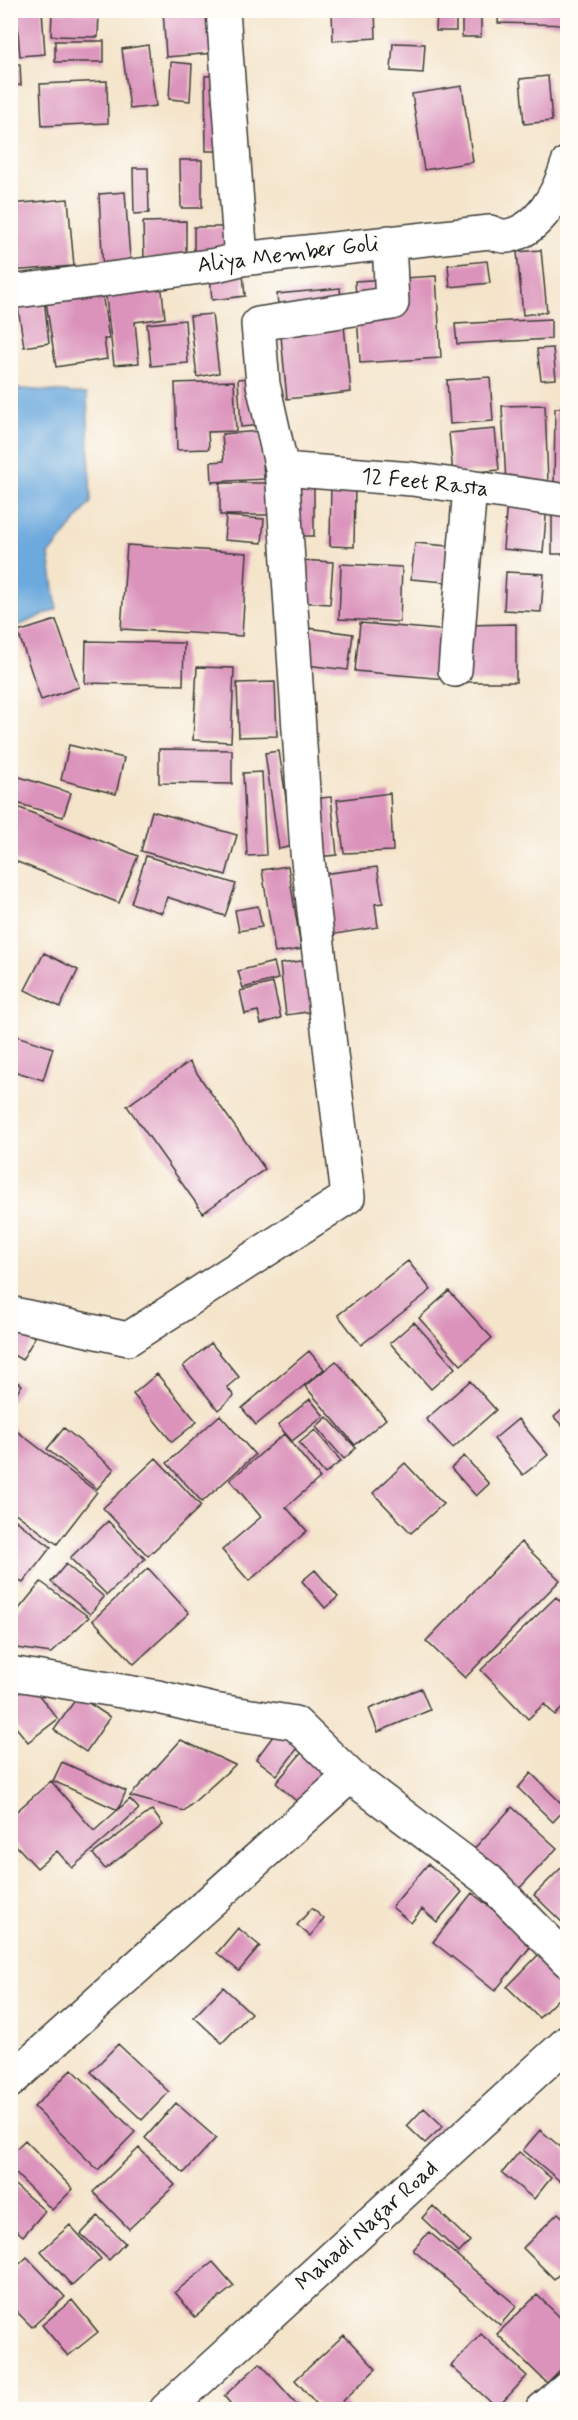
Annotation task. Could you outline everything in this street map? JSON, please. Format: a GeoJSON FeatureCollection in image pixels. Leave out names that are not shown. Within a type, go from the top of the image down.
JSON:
{"type":"FeatureCollection","features":[{"type":"Feature","properties":{"kind":"street"},"geometry":{"type":"LineString","coordinates":[[223,10],[241,259]]}},
{"type":"Feature","properties":{"kind":"street","name":"Aliya Member Goli"},"geometry":{"type":"LineString","coordinates":[[10,292],[216,265],[241,259],[389,242],[490,232],[506,237],[527,228],[551,204],[567,163]]}},
{"type":"Feature","properties":{"kind":"street"},"geometry":{"type":"LineString","coordinates":[[10,1313],[128,1339],[348,1197],[307,852],[282,469],[262,384],[258,324],[392,303],[389,242]]}},
{"type":"Feature","properties":{"kind":"street","name":"12 Feet Rasta"},"geometry":{"type":"LineString","coordinates":[[282,469],[412,479],[567,501]]}},
{"type":"Feature","properties":{"kind":"street"},"geometry":{"type":"LineString","coordinates":[[455,670],[470,487]]}},
{"type":"Feature","properties":{"kind":"street"},"geometry":{"type":"LineString","coordinates":[[10,1673],[295,1723],[350,1776],[488,1880],[567,1961]]}},
{"type":"Feature","properties":{"kind":"street"},"geometry":{"type":"LineString","coordinates":[[10,2081],[350,1776]]}},
{"type":"Feature","properties":{"kind":"street","name":"Mahadi Nagar Road"},"geometry":{"type":"LineString","coordinates":[[166,2409],[567,2042]]}},
{"type":"Feature","properties":{"kind":"street"},"geometry":{"type":"LineString","coordinates":[[542,2409],[567,2388]]}},
{"type":"Feature","properties":{"kind":"water"},"geometry":{"type":"Polygon","coordinates":[[[11,388],[87,394],[91,502],[49,555],[57,609],[11,629],[11,388]]]}},
{"type":"Feature","properties":{"kind":"building"},"geometry":{"type":"Polygon","coordinates":[[[16,10],[42,10],[45,54],[20,56],[16,10]]]}},
{"type":"Feature","properties":{"kind":"building"},"geometry":{"type":"Polygon","coordinates":[[[163,10],[211,10],[214,53],[166,57],[163,10]]]}},
{"type":"Feature","properties":{"kind":"building"},"geometry":{"type":"Polygon","coordinates":[[[332,10],[375,10],[376,38],[333,41],[332,10]]]}},
{"type":"Feature","properties":{"kind":"building"},"geometry":{"type":"Polygon","coordinates":[[[437,10],[456,10],[456,31],[436,31],[437,10]]]}},
{"type":"Feature","properties":{"kind":"building"},"geometry":{"type":"Polygon","coordinates":[[[462,10],[481,10],[481,37],[462,37],[462,10]]]}},
{"type":"Feature","properties":{"kind":"building"},"geometry":{"type":"Polygon","coordinates":[[[499,10],[568,10],[568,25],[498,23],[499,10]]]}},
{"type":"Feature","properties":{"kind":"building"},"geometry":{"type":"Polygon","coordinates":[[[52,12],[99,13],[98,37],[51,36],[52,12]]]}},
{"type":"Feature","properties":{"kind":"building"},"geometry":{"type":"Polygon","coordinates":[[[55,41],[104,41],[104,62],[55,62],[55,41]]]}},
{"type":"Feature","properties":{"kind":"building"},"geometry":{"type":"Polygon","coordinates":[[[393,43],[425,44],[423,73],[391,71],[393,43]]]}},
{"type":"Feature","properties":{"kind":"building"},"geometry":{"type":"Polygon","coordinates":[[[148,45],[156,106],[130,109],[122,49],[148,45]]]}},
{"type":"Feature","properties":{"kind":"building"},"geometry":{"type":"Polygon","coordinates":[[[171,62],[192,64],[190,101],[169,99],[171,62]]]}},
{"type":"Feature","properties":{"kind":"building"},"geometry":{"type":"Polygon","coordinates":[[[20,64],[21,85],[10,86],[10,65],[20,64]]]}},
{"type":"Feature","properties":{"kind":"building"},"geometry":{"type":"Polygon","coordinates":[[[222,75],[222,151],[206,151],[205,76],[222,75]]]}},
{"type":"Feature","properties":{"kind":"building"},"geometry":{"type":"Polygon","coordinates":[[[548,76],[552,121],[524,124],[520,79],[548,76]]]}},
{"type":"Feature","properties":{"kind":"building"},"geometry":{"type":"Polygon","coordinates":[[[107,81],[108,123],[42,126],[40,84],[107,81]]]}},
{"type":"Feature","properties":{"kind":"building"},"geometry":{"type":"Polygon","coordinates":[[[462,86],[473,162],[424,170],[412,94],[462,86]]]}},
{"type":"Feature","properties":{"kind":"building"},"geometry":{"type":"Polygon","coordinates":[[[180,160],[202,160],[202,208],[181,208],[180,160]]]}},
{"type":"Feature","properties":{"kind":"building"},"geometry":{"type":"Polygon","coordinates":[[[133,168],[148,168],[149,213],[134,214],[133,168]]]}},
{"type":"Feature","properties":{"kind":"building"},"geometry":{"type":"Polygon","coordinates":[[[125,192],[131,271],[103,273],[99,194],[125,192]]]}},
{"type":"Feature","properties":{"kind":"building"},"geometry":{"type":"Polygon","coordinates":[[[68,199],[74,266],[10,271],[10,204],[68,199]]]}},
{"type":"Feature","properties":{"kind":"building"},"geometry":{"type":"Polygon","coordinates":[[[186,221],[186,258],[144,258],[143,222],[186,221]]]}},
{"type":"Feature","properties":{"kind":"building"},"geometry":{"type":"Polygon","coordinates":[[[194,227],[236,227],[236,251],[194,251],[194,227]]]}},
{"type":"Feature","properties":{"kind":"building"},"geometry":{"type":"Polygon","coordinates":[[[541,250],[547,312],[523,315],[517,252],[541,250]]]}},
{"type":"Feature","properties":{"kind":"building"},"geometry":{"type":"Polygon","coordinates":[[[487,261],[490,283],[450,287],[448,265],[487,261]]]}},
{"type":"Feature","properties":{"kind":"building"},"geometry":{"type":"Polygon","coordinates":[[[243,274],[245,296],[212,300],[210,277],[243,274]]]}},
{"type":"Feature","properties":{"kind":"building"},"geometry":{"type":"Polygon","coordinates":[[[436,276],[441,358],[360,363],[355,281],[436,276]]]}},
{"type":"Feature","properties":{"kind":"building"},"geometry":{"type":"Polygon","coordinates":[[[161,282],[165,318],[135,322],[139,363],[114,365],[105,289],[161,282]]]}},
{"type":"Feature","properties":{"kind":"building"},"geometry":{"type":"Polygon","coordinates":[[[101,286],[109,339],[104,339],[107,359],[56,367],[45,295],[101,286]]]}},
{"type":"Feature","properties":{"kind":"building"},"geometry":{"type":"Polygon","coordinates":[[[340,288],[351,392],[287,399],[277,294],[340,288]]]}},
{"type":"Feature","properties":{"kind":"building"},"geometry":{"type":"Polygon","coordinates":[[[43,290],[49,343],[24,347],[16,294],[43,290]]]}},
{"type":"Feature","properties":{"kind":"building"},"geometry":{"type":"Polygon","coordinates":[[[212,314],[219,373],[197,377],[190,316],[212,314]]]}},
{"type":"Feature","properties":{"kind":"building"},"geometry":{"type":"Polygon","coordinates":[[[551,319],[551,339],[457,344],[455,324],[551,319]]]}},
{"type":"Feature","properties":{"kind":"building"},"geometry":{"type":"Polygon","coordinates":[[[185,320],[188,363],[151,366],[147,324],[185,320]]]}},
{"type":"Feature","properties":{"kind":"building"},"geometry":{"type":"Polygon","coordinates":[[[553,348],[556,379],[541,380],[537,349],[553,348]]]}},
{"type":"Feature","properties":{"kind":"building"},"geometry":{"type":"Polygon","coordinates":[[[258,377],[262,425],[241,427],[238,379],[258,377]]]}},
{"type":"Feature","properties":{"kind":"building"},"geometry":{"type":"Polygon","coordinates":[[[490,377],[493,421],[450,424],[447,380],[490,377]]]}},
{"type":"Feature","properties":{"kind":"building"},"geometry":{"type":"Polygon","coordinates":[[[234,381],[236,431],[208,432],[209,449],[177,450],[175,383],[234,381]]]}},
{"type":"Feature","properties":{"kind":"building"},"geometry":{"type":"Polygon","coordinates":[[[545,405],[548,482],[506,484],[502,406],[545,405]]]}},
{"type":"Feature","properties":{"kind":"building"},"geometry":{"type":"Polygon","coordinates":[[[555,408],[568,408],[568,488],[554,488],[555,408]]]}},
{"type":"Feature","properties":{"kind":"building"},"geometry":{"type":"Polygon","coordinates":[[[495,429],[499,470],[453,474],[449,433],[495,429]]]}},
{"type":"Feature","properties":{"kind":"building"},"geometry":{"type":"Polygon","coordinates":[[[261,431],[264,479],[212,482],[211,462],[224,461],[222,434],[261,431]]]}},
{"type":"Feature","properties":{"kind":"building"},"geometry":{"type":"Polygon","coordinates":[[[331,482],[355,483],[354,547],[330,546],[331,482]]]}},
{"type":"Feature","properties":{"kind":"building"},"geometry":{"type":"Polygon","coordinates":[[[220,483],[269,483],[269,515],[220,515],[220,483]]]}},
{"type":"Feature","properties":{"kind":"building"},"geometry":{"type":"Polygon","coordinates":[[[288,483],[314,483],[314,536],[287,536],[288,483]]]}},
{"type":"Feature","properties":{"kind":"building"},"geometry":{"type":"Polygon","coordinates":[[[507,501],[547,504],[543,553],[503,549],[507,501]]]}},
{"type":"Feature","properties":{"kind":"building"},"geometry":{"type":"Polygon","coordinates":[[[552,509],[568,509],[568,554],[552,554],[552,509]]]}},
{"type":"Feature","properties":{"kind":"building"},"geometry":{"type":"Polygon","coordinates":[[[226,516],[264,519],[262,543],[224,540],[226,516]]]}},
{"type":"Feature","properties":{"kind":"building"},"geometry":{"type":"Polygon","coordinates":[[[415,543],[459,547],[456,583],[411,579],[415,543]]]}},
{"type":"Feature","properties":{"kind":"building"},"geometry":{"type":"Polygon","coordinates":[[[127,545],[247,553],[242,636],[121,629],[127,545]]]}},
{"type":"Feature","properties":{"kind":"building"},"geometry":{"type":"Polygon","coordinates":[[[282,559],[333,562],[330,604],[279,601],[282,559]]]}},
{"type":"Feature","properties":{"kind":"building"},"geometry":{"type":"Polygon","coordinates":[[[341,564],[402,567],[400,622],[339,619],[341,564]]]}},
{"type":"Feature","properties":{"kind":"building"},"geometry":{"type":"Polygon","coordinates":[[[506,572],[544,574],[541,612],[504,610],[506,572]]]}},
{"type":"Feature","properties":{"kind":"building"},"geometry":{"type":"Polygon","coordinates":[[[56,620],[79,687],[41,700],[18,632],[56,620]]]}},
{"type":"Feature","properties":{"kind":"building"},"geometry":{"type":"Polygon","coordinates":[[[360,623],[450,631],[445,679],[355,671],[360,623]]]}},
{"type":"Feature","properties":{"kind":"building"},"geometry":{"type":"Polygon","coordinates":[[[516,624],[516,682],[465,682],[464,625],[516,624]]]}},
{"type":"Feature","properties":{"kind":"building"},"geometry":{"type":"Polygon","coordinates":[[[284,625],[353,634],[348,670],[280,662],[284,625]]]}},
{"type":"Feature","properties":{"kind":"building"},"geometry":{"type":"Polygon","coordinates":[[[86,641],[184,643],[183,685],[85,683],[86,641]]]}},
{"type":"Feature","properties":{"kind":"building"},"geometry":{"type":"Polygon","coordinates":[[[197,667],[234,668],[231,742],[193,740],[197,667]]]}},
{"type":"Feature","properties":{"kind":"building"},"geometry":{"type":"Polygon","coordinates":[[[275,682],[277,736],[239,737],[237,683],[275,682]]]}},
{"type":"Feature","properties":{"kind":"building"},"geometry":{"type":"Polygon","coordinates":[[[69,745],[124,758],[116,794],[61,780],[69,745]]]}},
{"type":"Feature","properties":{"kind":"building"},"geometry":{"type":"Polygon","coordinates":[[[159,749],[232,750],[232,784],[159,783],[159,749]]]}},
{"type":"Feature","properties":{"kind":"building"},"geometry":{"type":"Polygon","coordinates":[[[279,751],[293,846],[279,849],[265,753],[279,751]]]}},
{"type":"Feature","properties":{"kind":"building"},"geometry":{"type":"Polygon","coordinates":[[[262,772],[266,855],[247,856],[243,773],[262,772]]]}},
{"type":"Feature","properties":{"kind":"building"},"geometry":{"type":"Polygon","coordinates":[[[10,774],[71,793],[63,817],[10,801],[10,774]]]}},
{"type":"Feature","properties":{"kind":"building"},"geometry":{"type":"Polygon","coordinates":[[[390,793],[393,851],[344,853],[337,800],[390,793]]]}},
{"type":"Feature","properties":{"kind":"building"},"geometry":{"type":"Polygon","coordinates":[[[331,797],[337,855],[317,857],[310,799],[331,797]]]}},
{"type":"Feature","properties":{"kind":"building"},"geometry":{"type":"Polygon","coordinates":[[[10,804],[138,856],[119,903],[10,859],[10,804]]]}},
{"type":"Feature","properties":{"kind":"building"},"geometry":{"type":"Polygon","coordinates":[[[152,811],[237,835],[226,875],[141,851],[152,811]]]}},
{"type":"Feature","properties":{"kind":"building"},"geometry":{"type":"Polygon","coordinates":[[[146,856],[236,884],[225,916],[167,897],[162,913],[131,903],[146,856]]]}},
{"type":"Feature","properties":{"kind":"building"},"geometry":{"type":"Polygon","coordinates":[[[288,866],[301,949],[275,953],[262,870],[288,866]]]}},
{"type":"Feature","properties":{"kind":"building"},"geometry":{"type":"Polygon","coordinates":[[[377,867],[383,903],[375,904],[378,927],[330,935],[322,874],[377,867]]]}},
{"type":"Feature","properties":{"kind":"building"},"geometry":{"type":"Polygon","coordinates":[[[258,906],[262,927],[239,931],[235,910],[258,906]]]}},
{"type":"Feature","properties":{"kind":"building"},"geometry":{"type":"Polygon","coordinates":[[[44,953],[78,970],[60,1007],[25,990],[44,953]]]}},
{"type":"Feature","properties":{"kind":"building"},"geometry":{"type":"Polygon","coordinates":[[[308,960],[314,1011],[286,1015],[280,964],[308,960]]]}},
{"type":"Feature","properties":{"kind":"building"},"geometry":{"type":"Polygon","coordinates":[[[274,962],[278,979],[243,988],[238,971],[274,962]]]}},
{"type":"Feature","properties":{"kind":"building"},"geometry":{"type":"Polygon","coordinates":[[[273,983],[281,1018],[261,1024],[258,1011],[245,1014],[240,991],[273,983]]]}},
{"type":"Feature","properties":{"kind":"building"},"geometry":{"type":"Polygon","coordinates":[[[17,1036],[53,1048],[43,1080],[10,1070],[10,1056],[17,1036]]]}},
{"type":"Feature","properties":{"kind":"building"},"geometry":{"type":"Polygon","coordinates":[[[189,1062],[265,1169],[203,1213],[127,1106],[189,1062]]]}},
{"type":"Feature","properties":{"kind":"building"},"geometry":{"type":"Polygon","coordinates":[[[408,1261],[431,1290],[361,1345],[338,1315],[408,1261]]]}},
{"type":"Feature","properties":{"kind":"building"},"geometry":{"type":"Polygon","coordinates":[[[449,1291],[492,1338],[461,1365],[419,1318],[449,1291]]]}},
{"type":"Feature","properties":{"kind":"building"},"geometry":{"type":"Polygon","coordinates":[[[414,1322],[455,1368],[431,1389],[390,1343],[414,1322]]]}},
{"type":"Feature","properties":{"kind":"building"},"geometry":{"type":"Polygon","coordinates":[[[10,1324],[35,1337],[22,1360],[10,1353],[10,1324]]]}},
{"type":"Feature","properties":{"kind":"building"},"geometry":{"type":"Polygon","coordinates":[[[211,1343],[239,1377],[227,1387],[234,1396],[218,1410],[183,1366],[211,1343]]]}},
{"type":"Feature","properties":{"kind":"building"},"geometry":{"type":"Polygon","coordinates":[[[309,1351],[324,1369],[256,1425],[242,1408],[309,1351]]]}},
{"type":"Feature","properties":{"kind":"building"},"geometry":{"type":"Polygon","coordinates":[[[336,1361],[386,1419],[355,1445],[305,1386],[336,1361]]]}},
{"type":"Feature","properties":{"kind":"building"},"geometry":{"type":"Polygon","coordinates":[[[157,1374],[197,1422],[172,1442],[133,1394],[157,1374]]]}},
{"type":"Feature","properties":{"kind":"building"},"geometry":{"type":"Polygon","coordinates":[[[10,1378],[22,1385],[10,1403],[10,1378]]]}},
{"type":"Feature","properties":{"kind":"building"},"geometry":{"type":"Polygon","coordinates":[[[470,1381],[496,1410],[453,1448],[426,1419],[470,1381]]]}},
{"type":"Feature","properties":{"kind":"building"},"geometry":{"type":"Polygon","coordinates":[[[310,1399],[324,1416],[292,1441],[278,1425],[310,1399]]]}},
{"type":"Feature","properties":{"kind":"building"},"geometry":{"type":"Polygon","coordinates":[[[568,1405],[568,1432],[554,1417],[568,1405]]]}},
{"type":"Feature","properties":{"kind":"building"},"geometry":{"type":"Polygon","coordinates":[[[220,1415],[255,1455],[202,1502],[167,1463],[220,1415]]]}},
{"type":"Feature","properties":{"kind":"building"},"geometry":{"type":"Polygon","coordinates":[[[327,1417],[356,1448],[344,1459],[316,1427],[327,1417]]]}},
{"type":"Feature","properties":{"kind":"building"},"geometry":{"type":"Polygon","coordinates":[[[518,1419],[548,1455],[523,1475],[494,1439],[518,1419]]]}},
{"type":"Feature","properties":{"kind":"building"},"geometry":{"type":"Polygon","coordinates":[[[10,1426],[97,1492],[57,1544],[10,1509],[10,1426]]]}},
{"type":"Feature","properties":{"kind":"building"},"geometry":{"type":"Polygon","coordinates":[[[64,1428],[114,1469],[97,1489],[47,1449],[64,1428]]]}},
{"type":"Feature","properties":{"kind":"building"},"geometry":{"type":"Polygon","coordinates":[[[315,1430],[341,1461],[325,1474],[299,1443],[315,1430]]]}},
{"type":"Feature","properties":{"kind":"building"},"geometry":{"type":"Polygon","coordinates":[[[284,1434],[320,1478],[286,1507],[307,1531],[249,1581],[222,1550],[261,1517],[230,1480],[284,1434]]]}},
{"type":"Feature","properties":{"kind":"building"},"geometry":{"type":"Polygon","coordinates":[[[464,1456],[489,1484],[476,1496],[451,1468],[464,1456]]]}},
{"type":"Feature","properties":{"kind":"building"},"geometry":{"type":"Polygon","coordinates":[[[156,1458],[201,1506],[148,1556],[103,1508],[156,1458]]]}},
{"type":"Feature","properties":{"kind":"building"},"geometry":{"type":"Polygon","coordinates":[[[405,1463],[443,1504],[411,1533],[373,1493],[405,1463]]]}},
{"type":"Feature","properties":{"kind":"building"},"geometry":{"type":"Polygon","coordinates":[[[10,1516],[51,1547],[23,1583],[10,1573],[10,1516]]]}},
{"type":"Feature","properties":{"kind":"building"},"geometry":{"type":"Polygon","coordinates":[[[108,1521],[145,1559],[107,1595],[70,1558],[108,1521]]]}},
{"type":"Feature","properties":{"kind":"building"},"geometry":{"type":"Polygon","coordinates":[[[521,1542],[560,1580],[465,1678],[426,1641],[521,1542]]]}},
{"type":"Feature","properties":{"kind":"building"},"geometry":{"type":"Polygon","coordinates":[[[66,1564],[104,1597],[90,1614],[51,1582],[66,1564]]]}},
{"type":"Feature","properties":{"kind":"building"},"geometry":{"type":"Polygon","coordinates":[[[148,1568],[189,1613],[134,1664],[93,1620],[148,1568]]]}},
{"type":"Feature","properties":{"kind":"building"},"geometry":{"type":"Polygon","coordinates":[[[315,1570],[338,1597],[325,1608],[302,1581],[315,1570]]]}},
{"type":"Feature","properties":{"kind":"building"},"geometry":{"type":"Polygon","coordinates":[[[41,1582],[89,1617],[51,1653],[10,1647],[10,1620],[41,1582]]]}},
{"type":"Feature","properties":{"kind":"building"},"geometry":{"type":"Polygon","coordinates":[[[10,1583],[18,1590],[10,1599],[10,1583]]]}},
{"type":"Feature","properties":{"kind":"building"},"geometry":{"type":"Polygon","coordinates":[[[556,1597],[568,1609],[568,1703],[555,1715],[544,1704],[528,1719],[481,1670],[556,1597]]]}},
{"type":"Feature","properties":{"kind":"building"},"geometry":{"type":"Polygon","coordinates":[[[25,1678],[58,1719],[28,1742],[10,1720],[10,1690],[25,1678]]]}},
{"type":"Feature","properties":{"kind":"building"},"geometry":{"type":"Polygon","coordinates":[[[421,1688],[430,1710],[378,1732],[369,1709],[421,1688]]]}},
{"type":"Feature","properties":{"kind":"building"},"geometry":{"type":"Polygon","coordinates":[[[78,1696],[110,1717],[86,1752],[54,1730],[78,1696]]]}},
{"type":"Feature","properties":{"kind":"building"},"geometry":{"type":"Polygon","coordinates":[[[279,1728],[301,1744],[277,1775],[256,1759],[279,1728]]]}},
{"type":"Feature","properties":{"kind":"building"},"geometry":{"type":"Polygon","coordinates":[[[181,1740],[235,1765],[184,1811],[130,1796],[181,1740]]]}},
{"type":"Feature","properties":{"kind":"building"},"geometry":{"type":"Polygon","coordinates":[[[303,1751],[332,1777],[304,1808],[276,1783],[303,1751]]]}},
{"type":"Feature","properties":{"kind":"building"},"geometry":{"type":"Polygon","coordinates":[[[62,1762],[126,1791],[118,1810],[53,1781],[62,1762]]]}},
{"type":"Feature","properties":{"kind":"building"},"geometry":{"type":"Polygon","coordinates":[[[531,1773],[566,1808],[553,1822],[518,1788],[531,1773]]]}},
{"type":"Feature","properties":{"kind":"building"},"geometry":{"type":"Polygon","coordinates":[[[51,1781],[94,1831],[130,1799],[139,1809],[72,1868],[57,1851],[37,1868],[10,1839],[10,1817],[51,1781]]]}},
{"type":"Feature","properties":{"kind":"building"},"geometry":{"type":"Polygon","coordinates":[[[512,1807],[557,1848],[516,1892],[471,1852],[512,1807]]]}},
{"type":"Feature","properties":{"kind":"building"},"geometry":{"type":"Polygon","coordinates":[[[152,1810],[163,1825],[105,1869],[93,1854],[152,1810]]]}},
{"type":"Feature","properties":{"kind":"building"},"geometry":{"type":"Polygon","coordinates":[[[568,1861],[568,1928],[534,1895],[568,1861]]]}},
{"type":"Feature","properties":{"kind":"building"},"geometry":{"type":"Polygon","coordinates":[[[428,1864],[462,1892],[437,1922],[422,1909],[411,1923],[392,1907],[428,1864]]]}},
{"type":"Feature","properties":{"kind":"building"},"geometry":{"type":"Polygon","coordinates":[[[472,1893],[534,1942],[495,1991],[433,1942],[472,1893]]]}},
{"type":"Feature","properties":{"kind":"building"},"geometry":{"type":"Polygon","coordinates":[[[312,1908],[324,1919],[310,1936],[297,1925],[312,1908]]]}},
{"type":"Feature","properties":{"kind":"building"},"geometry":{"type":"Polygon","coordinates":[[[238,1928],[260,1946],[239,1971],[217,1953],[238,1928]]]}},
{"type":"Feature","properties":{"kind":"building"},"geometry":{"type":"Polygon","coordinates":[[[543,1950],[568,1974],[568,1989],[539,2018],[507,1987],[543,1950]]]}},
{"type":"Feature","properties":{"kind":"building"},"geometry":{"type":"Polygon","coordinates":[[[223,1987],[251,2013],[222,2043],[194,2017],[223,1987]]]}},
{"type":"Feature","properties":{"kind":"building"},"geometry":{"type":"Polygon","coordinates":[[[118,2044],[169,2092],[142,2120],[91,2072],[118,2044]]]}},
{"type":"Feature","properties":{"kind":"building"},"geometry":{"type":"Polygon","coordinates":[[[72,2069],[135,2132],[98,2170],[34,2107],[72,2069]]]}},
{"type":"Feature","properties":{"kind":"building"},"geometry":{"type":"Polygon","coordinates":[[[176,2103],[216,2138],[184,2173],[145,2138],[176,2103]]]}},
{"type":"Feature","properties":{"kind":"building"},"geometry":{"type":"Polygon","coordinates":[[[424,2108],[443,2126],[425,2143],[407,2126],[424,2108]]]}},
{"type":"Feature","properties":{"kind":"building"},"geometry":{"type":"Polygon","coordinates":[[[540,2130],[568,2153],[568,2188],[523,2150],[540,2130]]]}},
{"type":"Feature","properties":{"kind":"building"},"geometry":{"type":"Polygon","coordinates":[[[25,2140],[73,2189],[52,2210],[10,2168],[10,2155],[25,2140]]]}},
{"type":"Feature","properties":{"kind":"building"},"geometry":{"type":"Polygon","coordinates":[[[139,2148],[175,2185],[129,2229],[93,2192],[139,2148]]]}},
{"type":"Feature","properties":{"kind":"building"},"geometry":{"type":"Polygon","coordinates":[[[519,2152],[551,2178],[534,2199],[502,2173],[519,2152]]]}},
{"type":"Feature","properties":{"kind":"building"},"geometry":{"type":"Polygon","coordinates":[[[10,2181],[45,2211],[23,2236],[10,2225],[10,2181]]]}},
{"type":"Feature","properties":{"kind":"building"},"geometry":{"type":"Polygon","coordinates":[[[433,2206],[470,2241],[459,2253],[422,2218],[433,2206]]]}},
{"type":"Feature","properties":{"kind":"building"},"geometry":{"type":"Polygon","coordinates":[[[558,2213],[568,2222],[568,2266],[554,2279],[523,2248],[558,2213]]]}},
{"type":"Feature","properties":{"kind":"building"},"geometry":{"type":"Polygon","coordinates":[[[98,2216],[125,2243],[109,2260],[81,2234],[98,2216]]]}},
{"type":"Feature","properties":{"kind":"building"},"geometry":{"type":"Polygon","coordinates":[[[70,2225],[101,2259],[72,2286],[41,2251],[70,2225]]]}},
{"type":"Feature","properties":{"kind":"building"},"geometry":{"type":"Polygon","coordinates":[[[429,2232],[517,2306],[500,2325],[413,2250],[429,2232]]]}},
{"type":"Feature","properties":{"kind":"building"},"geometry":{"type":"Polygon","coordinates":[[[27,2257],[65,2297],[32,2327],[10,2305],[10,2273],[27,2257]]]}},
{"type":"Feature","properties":{"kind":"building"},"geometry":{"type":"Polygon","coordinates":[[[213,2262],[234,2286],[195,2317],[175,2292],[213,2262]]]}},
{"type":"Feature","properties":{"kind":"building"},"geometry":{"type":"Polygon","coordinates":[[[537,2295],[568,2325],[568,2362],[547,2383],[497,2334],[537,2295]]]}},
{"type":"Feature","properties":{"kind":"building"},"geometry":{"type":"Polygon","coordinates":[[[72,2300],[98,2332],[68,2356],[42,2325],[72,2300]]]}},
{"type":"Feature","properties":{"kind":"building"},"geometry":{"type":"Polygon","coordinates":[[[481,2334],[527,2376],[497,2408],[451,2366],[481,2334]]]}},
{"type":"Feature","properties":{"kind":"building"},"geometry":{"type":"Polygon","coordinates":[[[344,2335],[376,2369],[343,2401],[349,2408],[347,2410],[322,2410],[295,2380],[344,2335]]]}},
{"type":"Feature","properties":{"kind":"building"},"geometry":{"type":"Polygon","coordinates":[[[260,2363],[302,2410],[236,2410],[224,2396],[260,2363]]]}}]}
